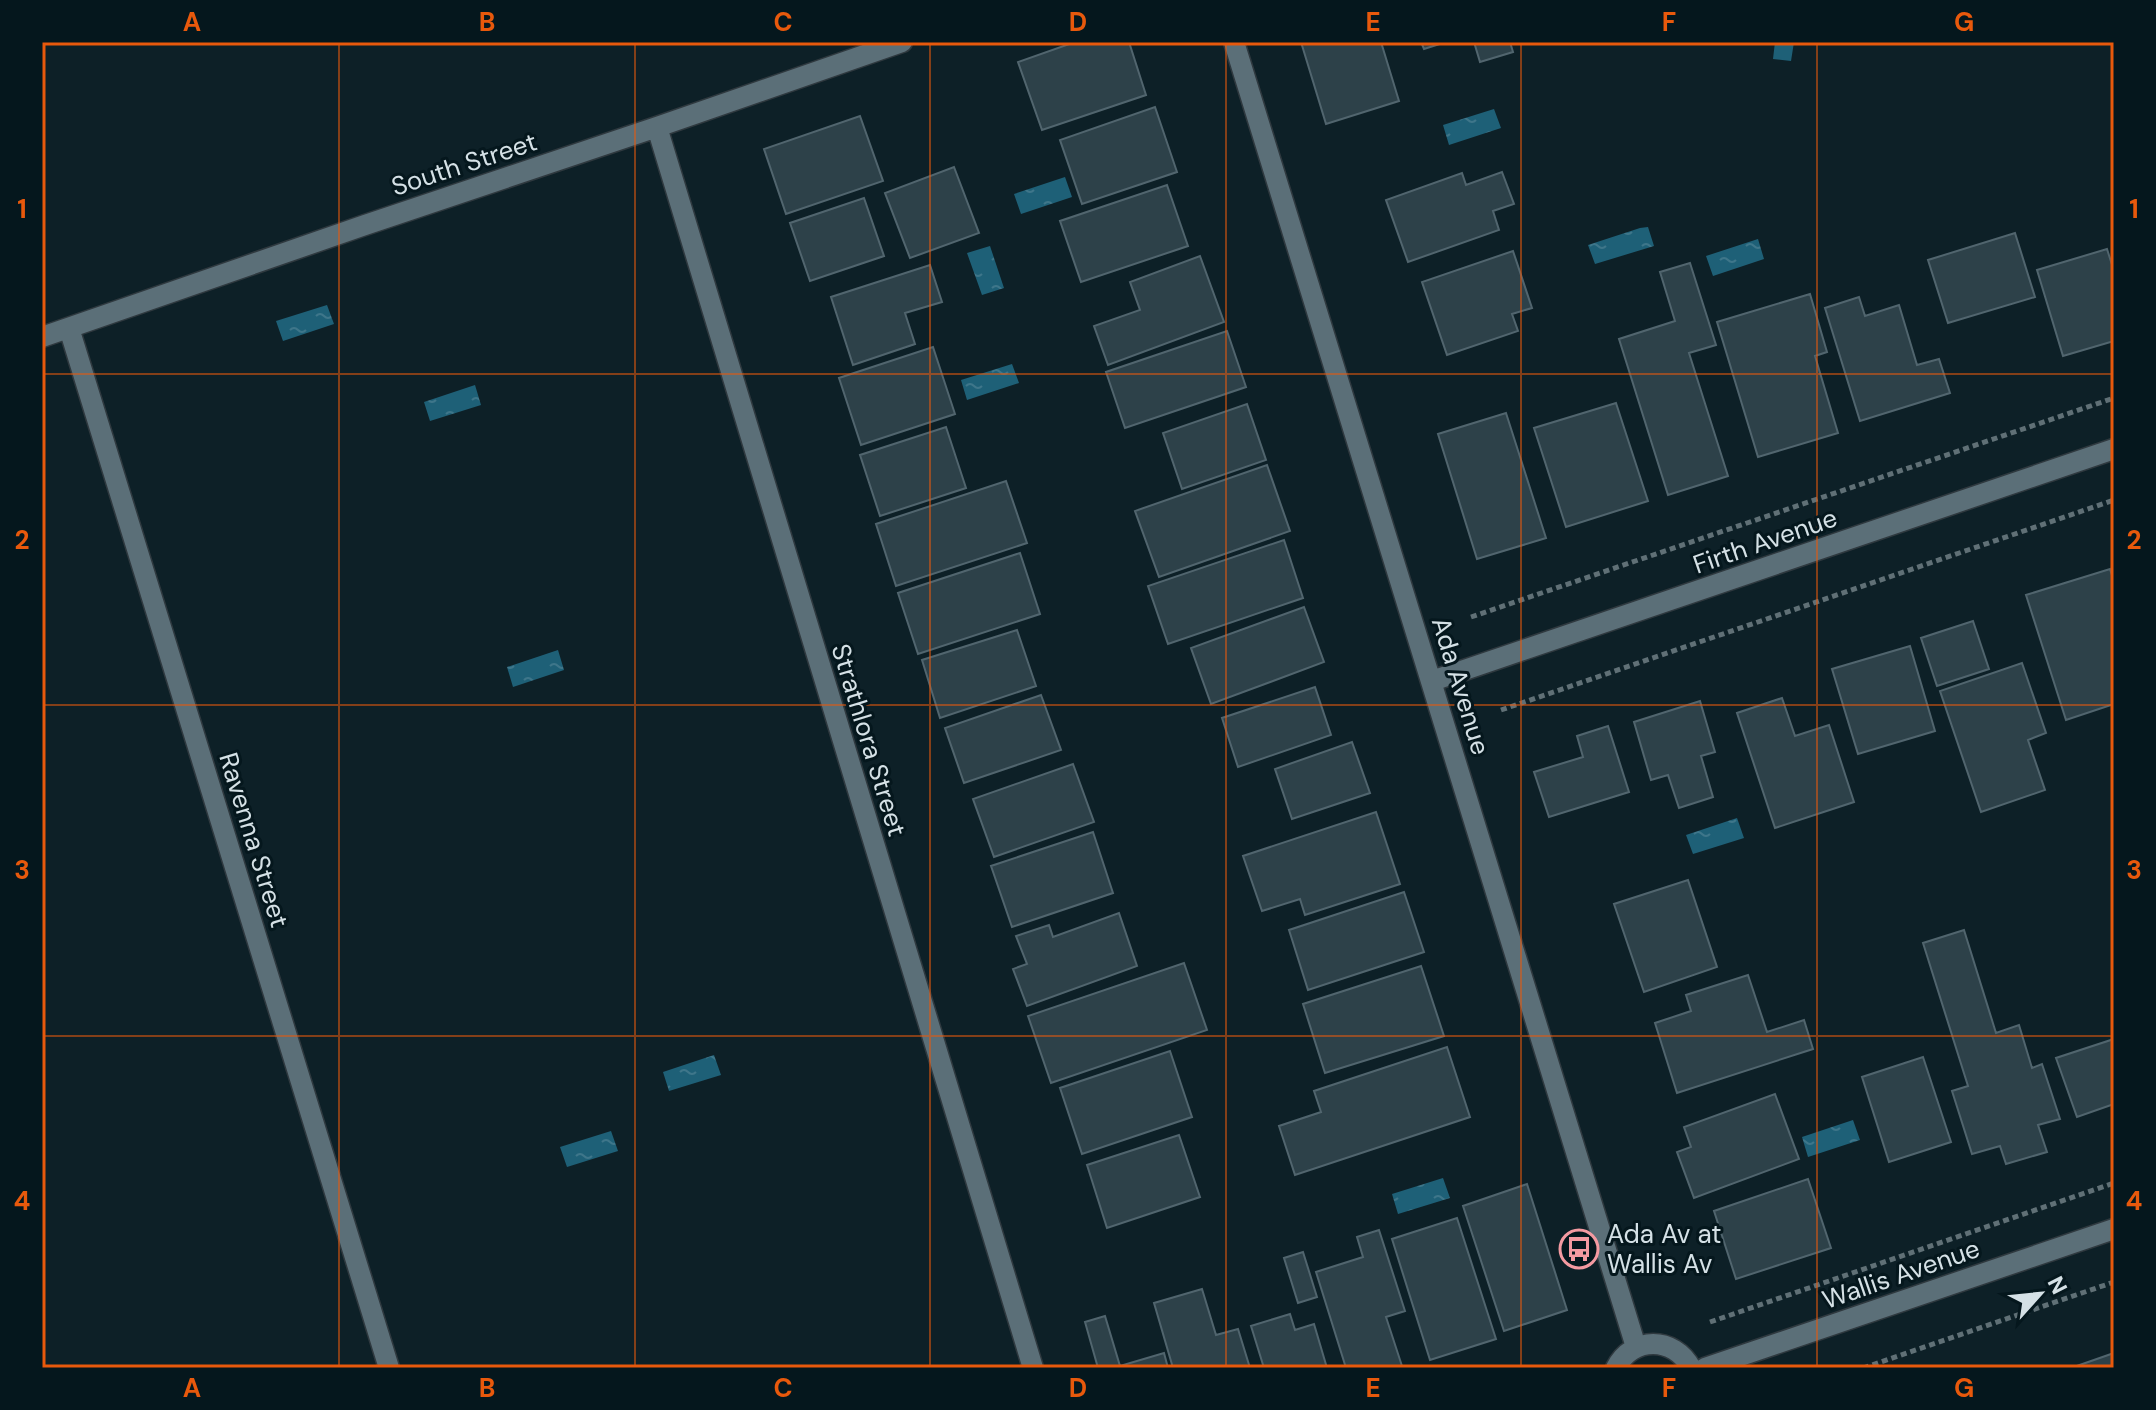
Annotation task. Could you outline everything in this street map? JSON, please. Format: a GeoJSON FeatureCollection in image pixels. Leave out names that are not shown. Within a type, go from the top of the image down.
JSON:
{"type":"FeatureCollection","features":[{"type":"Feature","properties":{"kind":"street","name":"South Street"},"geometry":{"type":"LineString","coordinates":[[42,337],[902,42]]}},
{"type":"Feature","properties":{"kind":"street","name":"Ada Avenue"},"geometry":{"type":"LineString","coordinates":[[1234,42],[1636,1347]]}},
{"type":"Feature","properties":{"kind":"street","name":"Strathlora Street"},"geometry":{"type":"LineString","coordinates":[[657,127],[1033,1368]]}},
{"type":"Feature","properties":{"kind":"street","name":"Ravenna Street"},"geometry":{"type":"LineString","coordinates":[[69,328],[389,1368]]}},
{"type":"Feature","properties":{"kind":"street","name":"Firth Avenue"},"geometry":{"type":"LineString","coordinates":[[1432,681],[2114,449]]}},
{"type":"Feature","properties":{"kind":"street","name":"Wallis Avenue"},"geometry":{"type":"LineString","coordinates":[[1705,1368],[2114,1229]]}},
{"type":"Feature","properties":{"kind":"street"},"geometry":{"type":"LineString","coordinates":[[1616,1368],[1626,1354],[1650,1343],[1664,1344],[1676,1350],[1691,1368]]}},
{"type":"Feature","properties":{"kind":"path"},"geometry":{"type":"LineString","coordinates":[[1471,617],[2114,398]]}},
{"type":"Feature","properties":{"kind":"path"},"geometry":{"type":"LineString","coordinates":[[1501,710],[2114,500]]}},
{"type":"Feature","properties":{"kind":"path"},"geometry":{"type":"LineString","coordinates":[[1710,1322],[2114,1183]]}},
{"type":"Feature","properties":{"kind":"path"},"geometry":{"type":"LineString","coordinates":[[1863,1368],[2114,1282]]}},
{"type":"Feature","properties":{"kind":"water"},"geometry":{"type":"Polygon","coordinates":[[[1775,42],[1794,42],[1791,61],[1773,59],[1775,42]]]}},
{"type":"Feature","properties":{"kind":"water"},"geometry":{"type":"Polygon","coordinates":[[[1494,109],[1501,128],[1449,145],[1443,125],[1494,109]]]}},
{"type":"Feature","properties":{"kind":"water"},"geometry":{"type":"Polygon","coordinates":[[[1065,177],[1072,197],[1021,214],[1014,194],[1065,177]]]}},
{"type":"Feature","properties":{"kind":"water"},"geometry":{"type":"Polygon","coordinates":[[[1648,227],[1654,246],[1595,264],[1588,245],[1648,227]]]}},
{"type":"Feature","properties":{"kind":"water"},"geometry":{"type":"Polygon","coordinates":[[[1758,239],[1764,259],[1713,276],[1706,256],[1758,239]]]}},
{"type":"Feature","properties":{"kind":"water"},"geometry":{"type":"Polygon","coordinates":[[[990,246],[1004,288],[982,295],[967,253],[990,246]]]}},
{"type":"Feature","properties":{"kind":"water"},"geometry":{"type":"Polygon","coordinates":[[[327,305],[334,324],[283,341],[276,321],[327,305]]]}},
{"type":"Feature","properties":{"kind":"water"},"geometry":{"type":"Polygon","coordinates":[[[1012,364],[1019,383],[967,400],[961,380],[1012,364]]]}},
{"type":"Feature","properties":{"kind":"water"},"geometry":{"type":"Polygon","coordinates":[[[475,385],[481,405],[430,421],[424,402],[475,385]]]}},
{"type":"Feature","properties":{"kind":"water"},"geometry":{"type":"Polygon","coordinates":[[[558,650],[564,670],[513,687],[507,667],[558,650]]]}},
{"type":"Feature","properties":{"kind":"water"},"geometry":{"type":"Polygon","coordinates":[[[1737,818],[1744,838],[1693,854],[1686,835],[1737,818]]]}},
{"type":"Feature","properties":{"kind":"water"},"geometry":{"type":"Polygon","coordinates":[[[714,1055],[721,1075],[669,1091],[663,1072],[714,1055]]]}},
{"type":"Feature","properties":{"kind":"water"},"geometry":{"type":"Polygon","coordinates":[[[1853,1120],[1860,1140],[1808,1157],[1802,1137],[1853,1120]]]}},
{"type":"Feature","properties":{"kind":"water"},"geometry":{"type":"Polygon","coordinates":[[[611,1131],[618,1151],[567,1167],[560,1147],[611,1131]]]}},
{"type":"Feature","properties":{"kind":"water"},"geometry":{"type":"Polygon","coordinates":[[[1443,1178],[1450,1198],[1398,1214],[1392,1194],[1443,1178]]]}},
{"type":"Feature","properties":{"kind":"building"},"geometry":{"type":"Polygon","coordinates":[[[1075,42],[1129,42],[1146,95],[1042,130],[1018,62],[1075,42]]]}},
{"type":"Feature","properties":{"kind":"building"},"geometry":{"type":"Polygon","coordinates":[[[1301,42],[1381,42],[1399,101],[1326,124],[1301,42]]]}},
{"type":"Feature","properties":{"kind":"building"},"geometry":{"type":"Polygon","coordinates":[[[1421,42],[1446,42],[1424,49],[1421,42]]]}},
{"type":"Feature","properties":{"kind":"building"},"geometry":{"type":"Polygon","coordinates":[[[1474,42],[1510,42],[1513,52],[1480,62],[1474,42]]]}},
{"type":"Feature","properties":{"kind":"building"},"geometry":{"type":"Polygon","coordinates":[[[1155,107],[1177,172],[1082,204],[1060,140],[1155,107]]]}},
{"type":"Feature","properties":{"kind":"building"},"geometry":{"type":"Polygon","coordinates":[[[860,116],[883,181],[786,214],[764,149],[860,116]]]}},
{"type":"Feature","properties":{"kind":"building"},"geometry":{"type":"Polygon","coordinates":[[[954,167],[979,233],[910,258],[885,193],[954,167]]]}},
{"type":"Feature","properties":{"kind":"building"},"geometry":{"type":"Polygon","coordinates":[[[1502,172],[1514,204],[1493,211],[1499,230],[1408,262],[1386,200],[1462,173],[1466,185],[1502,172]]]}},
{"type":"Feature","properties":{"kind":"building"},"geometry":{"type":"Polygon","coordinates":[[[1167,185],[1188,246],[1081,282],[1060,221],[1167,185]]]}},
{"type":"Feature","properties":{"kind":"building"},"geometry":{"type":"Polygon","coordinates":[[[864,198],[884,256],[810,281],[790,223],[864,198]]]}},
{"type":"Feature","properties":{"kind":"building"},"geometry":{"type":"Polygon","coordinates":[[[2015,233],[2035,297],[1948,323],[1928,260],[2015,233]]]}},
{"type":"Feature","properties":{"kind":"building"},"geometry":{"type":"Polygon","coordinates":[[[2107,249],[2114,271],[2114,341],[2063,356],[2037,270],[2107,249]]]}},
{"type":"Feature","properties":{"kind":"building"},"geometry":{"type":"Polygon","coordinates":[[[1513,251],[1532,308],[1512,314],[1518,331],[1447,355],[1422,282],[1513,251]]]}},
{"type":"Feature","properties":{"kind":"building"},"geometry":{"type":"Polygon","coordinates":[[[1200,256],[1224,322],[1108,365],[1094,326],[1140,310],[1130,282],[1200,256]]]}},
{"type":"Feature","properties":{"kind":"building"},"geometry":{"type":"Polygon","coordinates":[[[1690,263],[1716,345],[1689,353],[1728,476],[1668,495],[1619,339],[1675,321],[1660,272],[1690,263]]]}},
{"type":"Feature","properties":{"kind":"building"},"geometry":{"type":"Polygon","coordinates":[[[930,265],[942,302],[905,313],[915,344],[853,365],[831,297],[930,265]]]}},
{"type":"Feature","properties":{"kind":"building"},"geometry":{"type":"Polygon","coordinates":[[[1810,294],[1827,352],[1815,356],[1838,433],[1758,457],[1717,322],[1810,294]]]}},
{"type":"Feature","properties":{"kind":"building"},"geometry":{"type":"Polygon","coordinates":[[[1859,297],[1865,316],[1899,305],[1917,365],[1939,359],[1950,393],[1860,421],[1825,308],[1859,297]]]}},
{"type":"Feature","properties":{"kind":"building"},"geometry":{"type":"Polygon","coordinates":[[[1227,331],[1246,387],[1125,428],[1106,372],[1227,331]]]}},
{"type":"Feature","properties":{"kind":"building"},"geometry":{"type":"Polygon","coordinates":[[[933,347],[955,414],[861,445],[839,378],[933,347]]]}},
{"type":"Feature","properties":{"kind":"building"},"geometry":{"type":"Polygon","coordinates":[[[1616,403],[1648,501],[1566,527],[1534,428],[1616,403]]]}},
{"type":"Feature","properties":{"kind":"building"},"geometry":{"type":"Polygon","coordinates":[[[1247,404],[1266,460],[1182,489],[1163,433],[1247,404]]]}},
{"type":"Feature","properties":{"kind":"building"},"geometry":{"type":"Polygon","coordinates":[[[1506,413],[1546,538],[1477,559],[1438,434],[1506,413]]]}},
{"type":"Feature","properties":{"kind":"building"},"geometry":{"type":"Polygon","coordinates":[[[946,427],[966,488],[880,516],[860,455],[946,427]]]}},
{"type":"Feature","properties":{"kind":"building"},"geometry":{"type":"Polygon","coordinates":[[[1267,465],[1290,531],[1159,577],[1135,511],[1267,465]]]}},
{"type":"Feature","properties":{"kind":"building"},"geometry":{"type":"Polygon","coordinates":[[[1006,481],[1027,543],[896,586],[876,524],[1006,481]]]}},
{"type":"Feature","properties":{"kind":"building"},"geometry":{"type":"Polygon","coordinates":[[[1284,540],[1303,598],[1168,644],[1148,586],[1284,540]]]}},
{"type":"Feature","properties":{"kind":"building"},"geometry":{"type":"Polygon","coordinates":[[[1020,553],[1040,614],[918,654],[898,593],[1020,553]]]}},
{"type":"Feature","properties":{"kind":"building"},"geometry":{"type":"Polygon","coordinates":[[[2110,569],[2114,582],[2114,704],[2066,720],[2026,595],[2110,569]]]}},
{"type":"Feature","properties":{"kind":"building"},"geometry":{"type":"Polygon","coordinates":[[[1304,607],[1324,662],[1211,704],[1191,648],[1304,607]]]}},
{"type":"Feature","properties":{"kind":"building"},"geometry":{"type":"Polygon","coordinates":[[[1973,621],[1989,669],[1937,686],[1921,638],[1973,621]]]}},
{"type":"Feature","properties":{"kind":"building"},"geometry":{"type":"Polygon","coordinates":[[[1017,630],[1036,686],[940,718],[922,660],[1017,630]]]}},
{"type":"Feature","properties":{"kind":"building"},"geometry":{"type":"Polygon","coordinates":[[[1910,646],[1935,731],[1858,754],[1832,669],[1910,646]]]}},
{"type":"Feature","properties":{"kind":"building"},"geometry":{"type":"Polygon","coordinates":[[[2022,663],[2046,733],[2028,740],[2045,790],[1981,812],[1940,691],[2022,663]]]}},
{"type":"Feature","properties":{"kind":"building"},"geometry":{"type":"Polygon","coordinates":[[[1315,687],[1331,735],[1238,767],[1222,718],[1315,687]]]}},
{"type":"Feature","properties":{"kind":"building"},"geometry":{"type":"Polygon","coordinates":[[[1041,695],[1061,750],[964,783],[945,728],[1041,695]]]}},
{"type":"Feature","properties":{"kind":"building"},"geometry":{"type":"Polygon","coordinates":[[[1782,698],[1795,736],[1829,725],[1854,802],[1775,828],[1737,713],[1782,698]]]}},
{"type":"Feature","properties":{"kind":"building"},"geometry":{"type":"Polygon","coordinates":[[[1700,701],[1715,752],[1701,756],[1713,797],[1679,808],[1668,775],[1651,780],[1634,722],[1700,701]]]}},
{"type":"Feature","properties":{"kind":"building"},"geometry":{"type":"Polygon","coordinates":[[[1608,726],[1629,792],[1549,817],[1534,772],[1583,757],[1577,736],[1608,726]]]}},
{"type":"Feature","properties":{"kind":"building"},"geometry":{"type":"Polygon","coordinates":[[[1352,742],[1370,793],[1292,819],[1275,769],[1352,742]]]}},
{"type":"Feature","properties":{"kind":"building"},"geometry":{"type":"Polygon","coordinates":[[[1073,764],[1094,822],[994,857],[973,799],[1073,764]]]}},
{"type":"Feature","properties":{"kind":"building"},"geometry":{"type":"Polygon","coordinates":[[[1376,812],[1400,884],[1305,915],[1300,899],[1262,911],[1243,856],[1376,812]]]}},
{"type":"Feature","properties":{"kind":"building"},"geometry":{"type":"Polygon","coordinates":[[[1093,832],[1113,893],[1012,927],[991,866],[1093,832]]]}},
{"type":"Feature","properties":{"kind":"building"},"geometry":{"type":"Polygon","coordinates":[[[1688,880],[1717,967],[1644,992],[1614,904],[1688,880]]]}},
{"type":"Feature","properties":{"kind":"building"},"geometry":{"type":"Polygon","coordinates":[[[1404,892],[1424,952],[1308,990],[1289,930],[1404,892]]]}},
{"type":"Feature","properties":{"kind":"building"},"geometry":{"type":"Polygon","coordinates":[[[1119,913],[1137,966],[1027,1006],[1013,969],[1027,964],[1016,936],[1049,925],[1053,937],[1119,913]]]}},
{"type":"Feature","properties":{"kind":"building"},"geometry":{"type":"Polygon","coordinates":[[[1964,930],[1996,1033],[2019,1025],[2032,1068],[2042,1064],[2060,1119],[2038,1125],[2047,1152],[2006,1164],[2000,1146],[1972,1154],[1952,1091],[1968,1086],[1923,943],[1964,930]]]}},
{"type":"Feature","properties":{"kind":"building"},"geometry":{"type":"Polygon","coordinates":[[[1184,963],[1207,1030],[1051,1083],[1028,1016],[1184,963]]]}},
{"type":"Feature","properties":{"kind":"building"},"geometry":{"type":"Polygon","coordinates":[[[1421,966],[1444,1036],[1325,1073],[1303,1004],[1421,966]]]}},
{"type":"Feature","properties":{"kind":"building"},"geometry":{"type":"Polygon","coordinates":[[[1748,975],[1767,1032],[1804,1020],[1813,1049],[1677,1093],[1655,1023],[1691,1011],[1686,995],[1748,975]]]}},
{"type":"Feature","properties":{"kind":"building"},"geometry":{"type":"Polygon","coordinates":[[[2114,1039],[2114,1104],[2077,1117],[2056,1058],[2114,1039]]]}},
{"type":"Feature","properties":{"kind":"building"},"geometry":{"type":"Polygon","coordinates":[[[1447,1047],[1470,1117],[1295,1175],[1279,1126],[1321,1112],[1314,1091],[1447,1047]]]}},
{"type":"Feature","properties":{"kind":"building"},"geometry":{"type":"Polygon","coordinates":[[[1170,1051],[1192,1117],[1082,1154],[1060,1088],[1170,1051]]]}},
{"type":"Feature","properties":{"kind":"building"},"geometry":{"type":"Polygon","coordinates":[[[1923,1057],[1951,1142],[1889,1162],[1862,1077],[1923,1057]]]}},
{"type":"Feature","properties":{"kind":"building"},"geometry":{"type":"Polygon","coordinates":[[[1775,1094],[1799,1159],[1694,1198],[1677,1152],[1691,1147],[1684,1127],[1775,1094]]]}},
{"type":"Feature","properties":{"kind":"building"},"geometry":{"type":"Polygon","coordinates":[[[1179,1135],[1200,1197],[1107,1228],[1087,1165],[1179,1135]]]}},
{"type":"Feature","properties":{"kind":"building"},"geometry":{"type":"Polygon","coordinates":[[[1808,1179],[1831,1248],[1736,1279],[1714,1211],[1808,1179]]]}},
{"type":"Feature","properties":{"kind":"building"},"geometry":{"type":"Polygon","coordinates":[[[1527,1184],[1567,1310],[1504,1331],[1463,1206],[1527,1184]]]}},
{"type":"Feature","properties":{"kind":"building"},"geometry":{"type":"Polygon","coordinates":[[[1457,1218],[1496,1339],[1430,1360],[1392,1239],[1457,1218]]]}},
{"type":"Feature","properties":{"kind":"building"},"geometry":{"type":"Polygon","coordinates":[[[1379,1230],[1405,1311],[1386,1317],[1402,1366],[1346,1368],[1316,1272],[1363,1257],[1357,1237],[1379,1230]]]}},
{"type":"Feature","properties":{"kind":"building"},"geometry":{"type":"Polygon","coordinates":[[[1303,1252],[1317,1297],[1298,1303],[1284,1258],[1303,1252]]]}},
{"type":"Feature","properties":{"kind":"building"},"geometry":{"type":"Polygon","coordinates":[[[1202,1289],[1216,1335],[1238,1329],[1250,1368],[1173,1368],[1154,1303],[1202,1289]]]}},
{"type":"Feature","properties":{"kind":"building"},"geometry":{"type":"Polygon","coordinates":[[[1290,1314],[1295,1330],[1314,1324],[1327,1368],[1264,1368],[1251,1326],[1290,1314]]]}},
{"type":"Feature","properties":{"kind":"building"},"geometry":{"type":"Polygon","coordinates":[[[1105,1316],[1120,1366],[1164,1353],[1168,1368],[1098,1368],[1085,1322],[1105,1316]]]}},
{"type":"Feature","properties":{"kind":"building"},"geometry":{"type":"Polygon","coordinates":[[[2114,1353],[2114,1368],[2071,1368],[2114,1353]]]}},
{"type":"Feature","properties":{"kind":"place","name":"Ada Av at Wallis Av"},"geometry":{"type":"Point","coordinates":[1579,1249]}}]}
